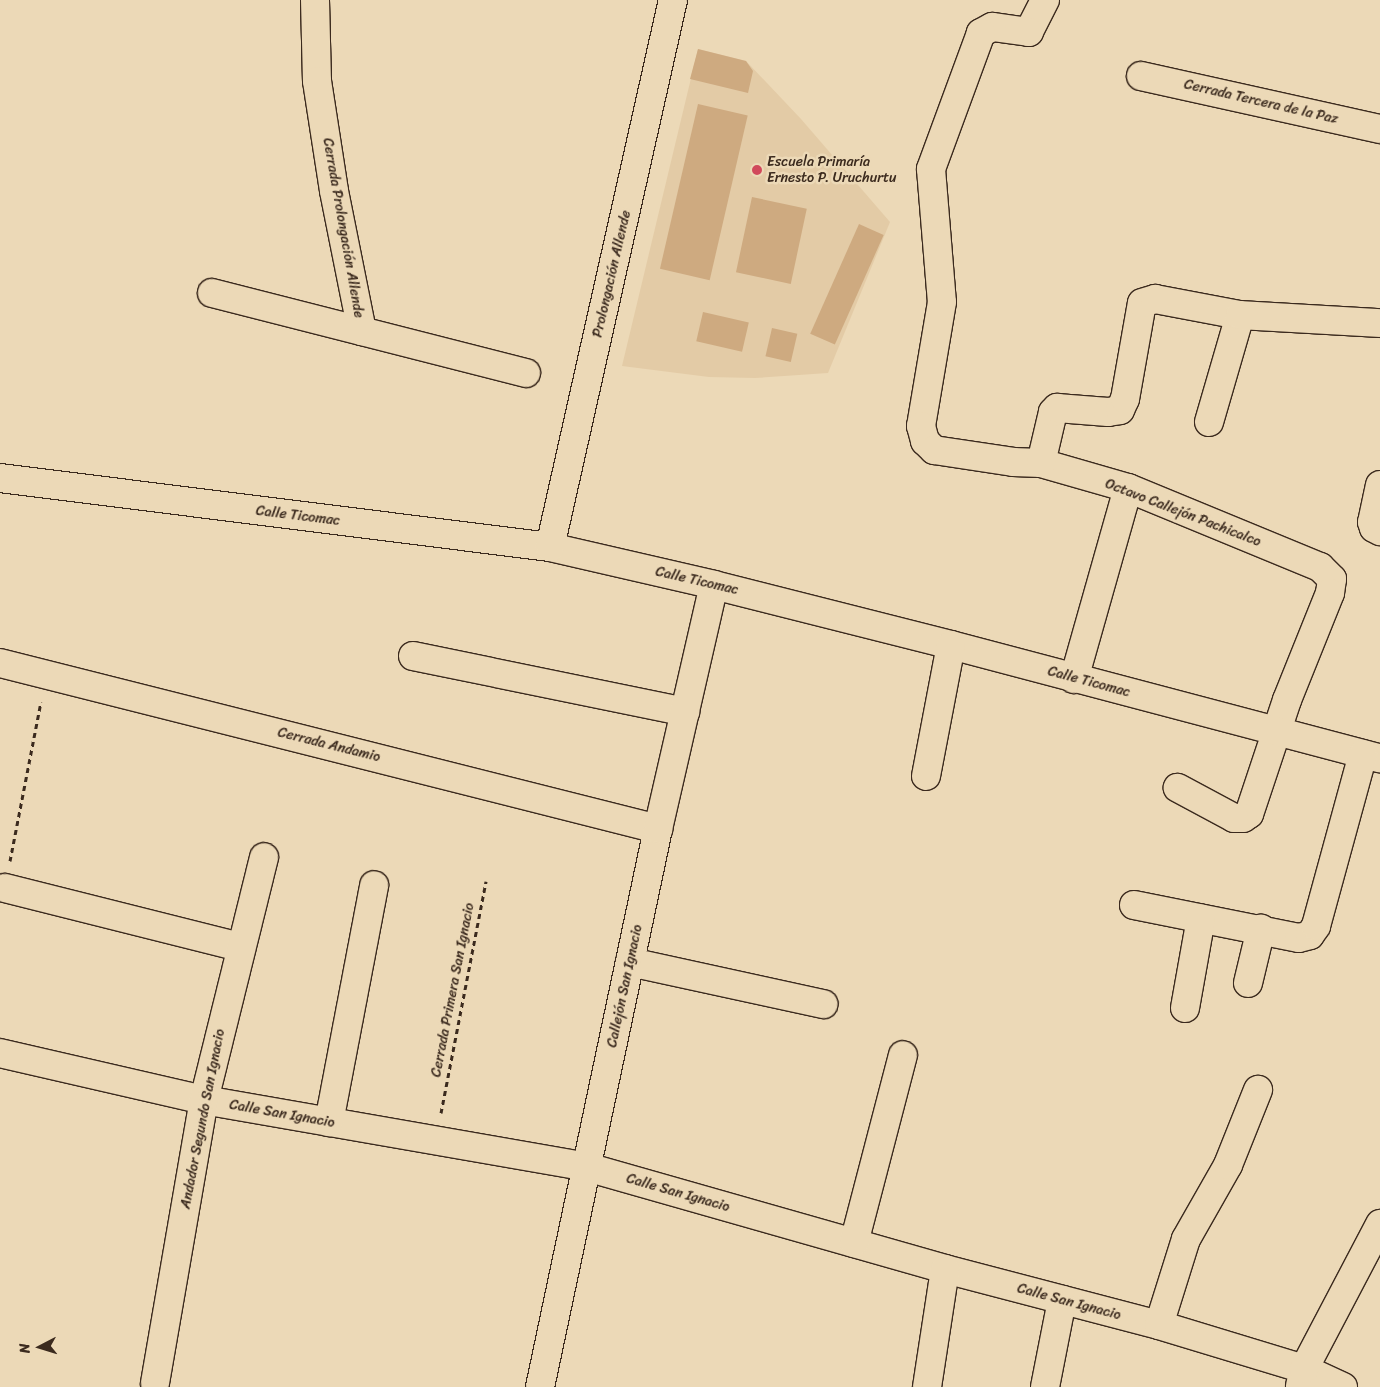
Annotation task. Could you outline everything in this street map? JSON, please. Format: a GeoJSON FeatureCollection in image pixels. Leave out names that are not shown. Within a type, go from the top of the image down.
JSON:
{"type":"FeatureCollection","features":[{"type":"Feature","properties":{"kind":"street","name":"Cerrada Prolongación Allende"},"geometry":{"type":"LineString","coordinates":[[212,293],[362,331],[334,191],[317,81],[314,0]]}},
{"type":"Feature","properties":{"kind":"street","name":"Prolongación Allende"},"geometry":{"type":"LineString","coordinates":[[550,547],[673,0]]}},
{"type":"Feature","properties":{"kind":"street","name":"Octavo Callejón Pachicalco"},"geometry":{"type":"LineString","coordinates":[[1045,0],[1029,32],[992,27],[981,33],[931,169],[942,302],[921,426],[925,441],[934,450],[1013,462],[1040,463],[1128,488],[1320,567],[1332,579],[1330,593],[1287,700],[1277,731]]}},
{"type":"Feature","properties":{"kind":"street","name":"Cerrada Tercera de la Paz"},"geometry":{"type":"LineString","coordinates":[[1141,76],[1380,129]]}},
{"type":"Feature","properties":{"kind":"street"},"geometry":{"type":"LineString","coordinates":[[1040,463],[1053,412],[1057,408],[1108,412],[1120,410],[1125,399],[1142,303],[1155,299],[1240,315],[1380,323]]}},
{"type":"Feature","properties":{"kind":"street"},"geometry":{"type":"LineString","coordinates":[[1209,422],[1240,315]]}},
{"type":"Feature","properties":{"kind":"street"},"geometry":{"type":"LineString","coordinates":[[362,331],[526,373]]}},
{"type":"Feature","properties":{"kind":"street","name":"Calle Ticomac"},"geometry":{"type":"LineString","coordinates":[[0,478],[550,547],[714,585],[951,644],[1372,756]]}},
{"type":"Feature","properties":{"kind":"street"},"geometry":{"type":"LineString","coordinates":[[1380,485],[1372,522],[1374,528],[1380,531]]}},
{"type":"Feature","properties":{"kind":"street"},"geometry":{"type":"LineString","coordinates":[[1074,678],[1128,488]]}},
{"type":"Feature","properties":{"kind":"street","name":"Callejón San Ignacio"},"geometry":{"type":"LineString","coordinates":[[540,1387],[658,829],[714,585]]}},
{"type":"Feature","properties":{"kind":"street"},"geometry":{"type":"LineString","coordinates":[[926,776],[951,644]]}},
{"type":"Feature","properties":{"kind":"street"},"geometry":{"type":"LineString","coordinates":[[413,656],[685,712]]}},
{"type":"Feature","properties":{"kind":"street","name":"Cerrada Andamio"},"geometry":{"type":"LineString","coordinates":[[0,662],[658,829]]}},
{"type":"Feature","properties":{"kind":"street"},"geometry":{"type":"LineString","coordinates":[[1178,788],[1234,818],[1243,818],[1249,814],[1277,731]]}},
{"type":"Feature","properties":{"kind":"street"},"geometry":{"type":"LineString","coordinates":[[1134,906],[1261,929],[1299,938],[1310,935],[1316,926],[1372,756]]}},
{"type":"Feature","properties":{"kind":"street","name":"Andador Segundo San Ignacio"},"geometry":{"type":"LineString","coordinates":[[155,1383],[204,1100],[240,946],[264,857]]}},
{"type":"Feature","properties":{"kind":"street"},"geometry":{"type":"LineString","coordinates":[[328,1122],[374,885]]}},
{"type":"Feature","properties":{"kind":"street"},"geometry":{"type":"LineString","coordinates":[[4,888],[240,946]]}},
{"type":"Feature","properties":{"kind":"street"},"geometry":{"type":"LineString","coordinates":[[1185,1008],[1201,918]]}},
{"type":"Feature","properties":{"kind":"street"},"geometry":{"type":"LineString","coordinates":[[1248,983],[1261,929]]}},
{"type":"Feature","properties":{"kind":"street"},"geometry":{"type":"LineString","coordinates":[[630,962],[823,1004]]}},
{"type":"Feature","properties":{"kind":"street","name":"Calle San Ignacio"},"geometry":{"type":"LineString","coordinates":[[0,1053],[204,1100],[587,1168],[945,1269],[1159,1325],[1302,1378],[1343,1387]]}},
{"type":"Feature","properties":{"kind":"street"},"geometry":{"type":"LineString","coordinates":[[854,1243],[903,1055]]}},
{"type":"Feature","properties":{"kind":"street"},"geometry":{"type":"LineString","coordinates":[[1159,1325],[1186,1239],[1228,1165],[1258,1090]]}},
{"type":"Feature","properties":{"kind":"street"},"geometry":{"type":"LineString","coordinates":[[1302,1378],[1380,1224]]}},
{"type":"Feature","properties":{"kind":"street"},"geometry":{"type":"LineString","coordinates":[[927,1387],[945,1269]]}},
{"type":"Feature","properties":{"kind":"street"},"geometry":{"type":"LineString","coordinates":[[1045,1387],[1062,1300]]}},
{"type":"Feature","properties":{"kind":"path"},"geometry":{"type":"LineString","coordinates":[[4,888],[47,673]]}},
{"type":"Feature","properties":{"kind":"path","name":"Cerrada Primera San Ignacio"},"geometry":{"type":"LineString","coordinates":[[442,1104],[486,881]]}},
{"type":"Feature","properties":{"kind":"shaded area","name":"Escuela Primaría Ernesto P. Uruchurtu"},"geometry":{"type":"Polygon","coordinates":[[[698,49],[746,61],[801,119],[890,222],[828,373],[755,378],[709,377],[622,366],[698,49]]]}},
{"type":"Feature","properties":{"kind":"building"},"geometry":{"type":"Polygon","coordinates":[[[698,49],[746,61],[753,71],[748,93],[690,79],[698,49]]]}},
{"type":"Feature","properties":{"kind":"building"},"geometry":{"type":"Polygon","coordinates":[[[698,104],[748,115],[710,280],[660,269],[698,104]]]}},
{"type":"Feature","properties":{"kind":"building"},"geometry":{"type":"Polygon","coordinates":[[[752,197],[807,209],[791,284],[736,272],[752,197]]]}},
{"type":"Feature","properties":{"kind":"building"},"geometry":{"type":"Polygon","coordinates":[[[859,224],[884,235],[835,345],[810,334],[859,224]]]}},
{"type":"Feature","properties":{"kind":"building"},"geometry":{"type":"Polygon","coordinates":[[[703,312],[749,323],[742,352],[696,341],[703,312]]]}},
{"type":"Feature","properties":{"kind":"building"},"geometry":{"type":"Polygon","coordinates":[[[772,328],[797,334],[791,362],[765,356],[772,328]]]}},
{"type":"Feature","properties":{"kind":"place","name":"Escuela Primaría Ernesto P. Uruchurtu"},"geometry":{"type":"Point","coordinates":[757,170]}}]}
